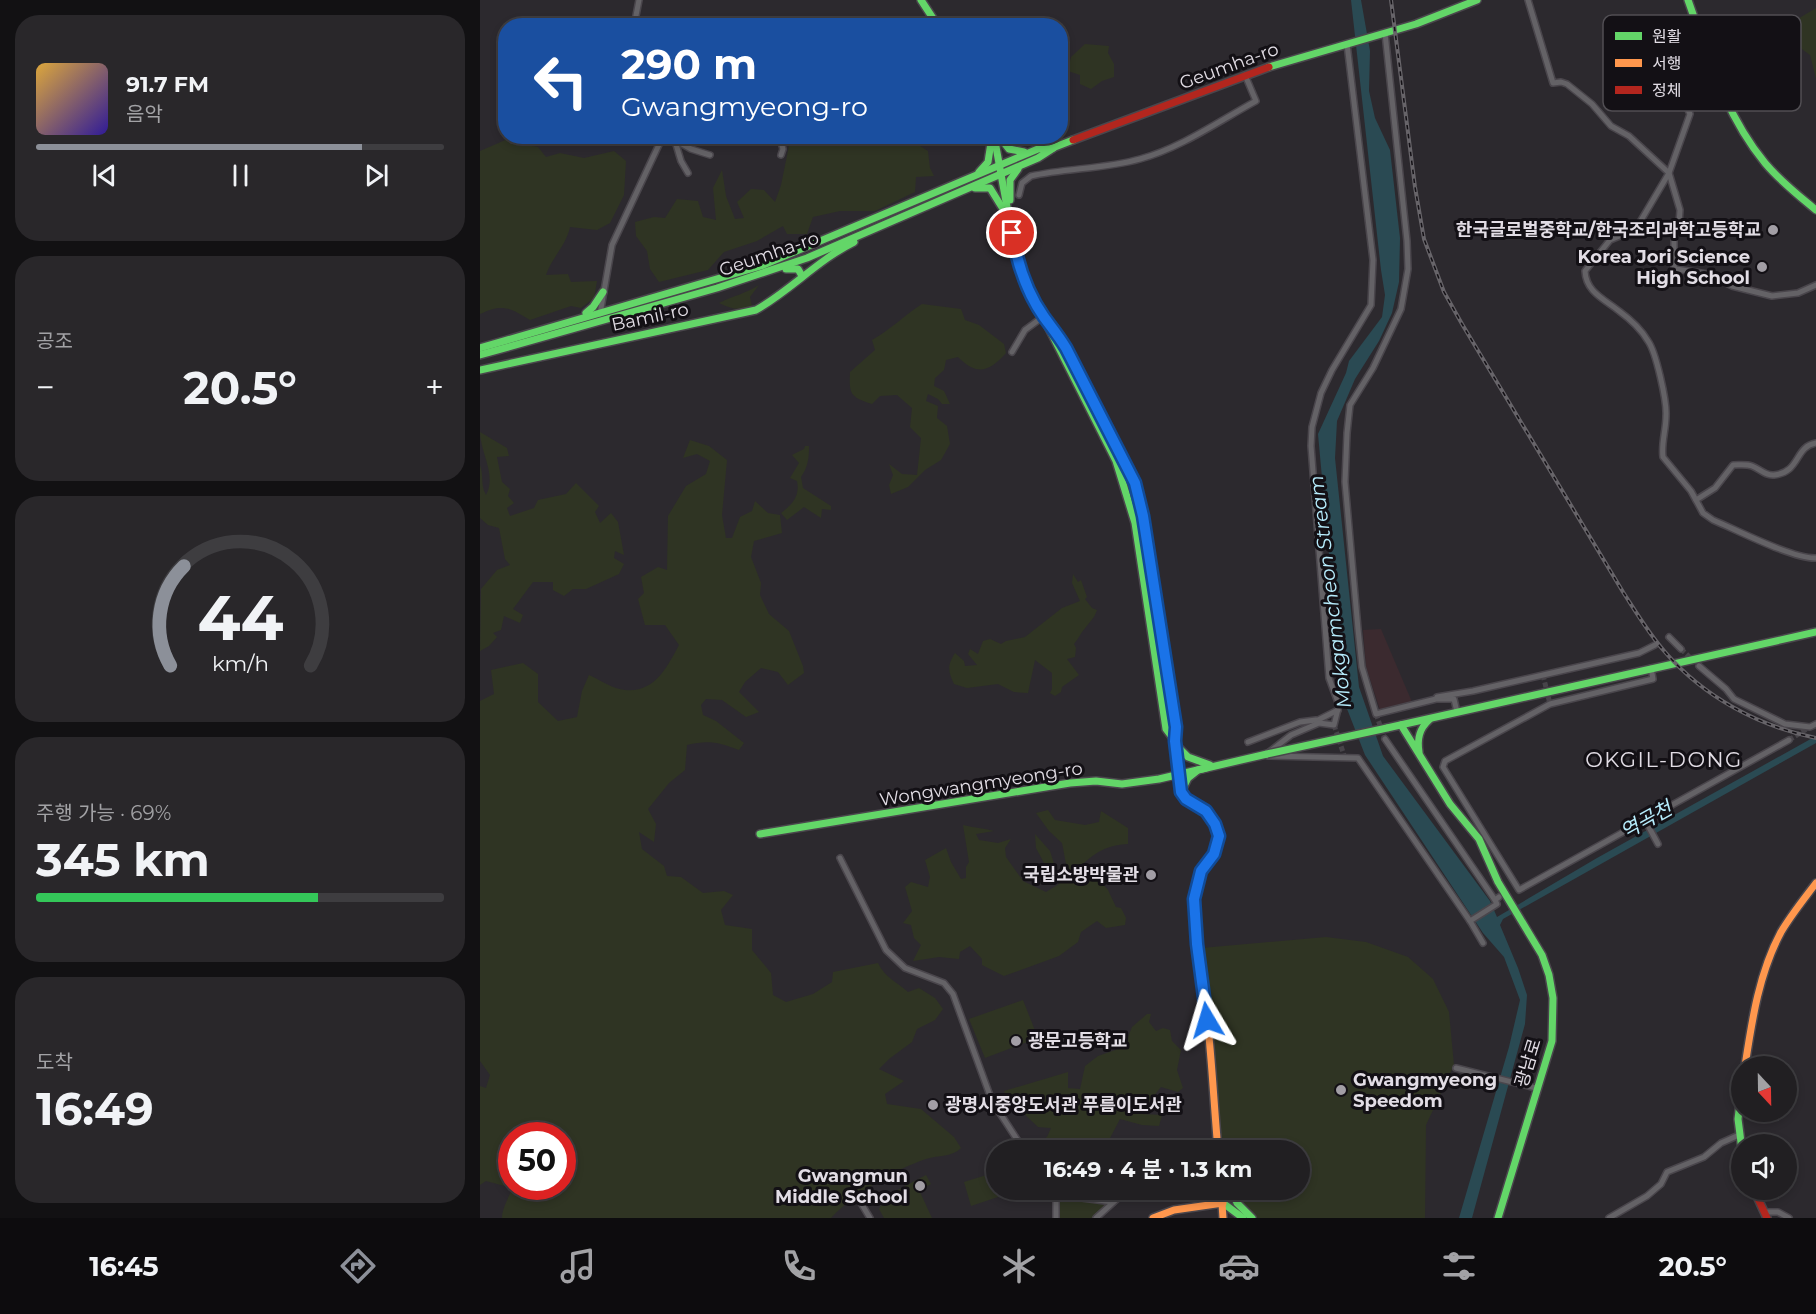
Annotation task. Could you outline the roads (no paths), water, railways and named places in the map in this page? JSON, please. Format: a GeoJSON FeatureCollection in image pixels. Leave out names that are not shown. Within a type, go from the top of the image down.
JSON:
{"type":"FeatureCollection","features":[{"type":"Feature","properties":{"kind":"main road"},"geometry":{"type":"LineString","coordinates":[[921,0],[933,18]]}},
{"type":"Feature","properties":{"kind":"main road"},"geometry":{"type":"LineString","coordinates":[[1385,33],[1423,23],[1477,0]]}},
{"type":"Feature","properties":{"kind":"main road"},"geometry":{"type":"LineString","coordinates":[[1688,0],[1693,15]]}},
{"type":"Feature","properties":{"kind":"main road","name":"Geumha-ro"},"geometry":{"type":"LineString","coordinates":[[1068,142],[1245,75],[1385,33]]}},
{"type":"Feature","properties":{"kind":"main road"},"geometry":{"type":"LineString","coordinates":[[1733,111],[1760,157],[1791,189],[1816,210]]}},
{"type":"Feature","properties":{"kind":"main road"},"geometry":{"type":"LineString","coordinates":[[973,177],[988,162],[991,144]]}},
{"type":"Feature","properties":{"kind":"main road"},"geometry":{"type":"LineString","coordinates":[[995,144],[1014,245],[1023,277],[1044,316],[1054,327],[1066,348],[1135,483],[1143,516],[1176,727],[1175,742],[1181,792],[1186,799],[1206,811],[1215,824],[1219,836],[1214,854],[1201,871],[1194,899],[1217,1140]]}},
{"type":"Feature","properties":{"kind":"main road"},"geometry":{"type":"LineString","coordinates":[[1004,144],[1011,152],[1029,152]]}},
{"type":"Feature","properties":{"kind":"main road","name":"Geumha-ro"},"geometry":{"type":"LineString","coordinates":[[480,355],[600,316],[717,288],[775,269],[831,248],[1023,165],[1063,144]]}},
{"type":"Feature","properties":{"kind":"main road","name":"Geumha-ro"},"geometry":{"type":"LineString","coordinates":[[480,348],[584,316],[600,316],[613,308],[760,266],[1029,152],[1055,147]]}},
{"type":"Feature","properties":{"kind":"main road"},"geometry":{"type":"LineString","coordinates":[[1010,221],[1010,180],[1023,165]]}},
{"type":"Feature","properties":{"kind":"main road"},"geometry":{"type":"LineString","coordinates":[[967,189],[990,188],[1010,221]]}},
{"type":"Feature","properties":{"kind":"main road"},"geometry":{"type":"LineString","coordinates":[[813,267],[851,227]]}},
{"type":"Feature","properties":{"kind":"main road"},"geometry":{"type":"LineString","coordinates":[[813,267],[874,229]]}},
{"type":"Feature","properties":{"kind":"main road","name":"Bamil-ro"},"geometry":{"type":"LineString","coordinates":[[480,370],[756,310],[772,302],[813,267]]}},
{"type":"Feature","properties":{"kind":"main road"},"geometry":{"type":"LineString","coordinates":[[775,269],[798,269],[802,276]]}},
{"type":"Feature","properties":{"kind":"main road"},"geometry":{"type":"LineString","coordinates":[[603,292],[605,304],[613,308]]}},
{"type":"Feature","properties":{"kind":"main road"},"geometry":{"type":"LineString","coordinates":[[584,316],[592,309],[603,292]]}},
{"type":"Feature","properties":{"kind":"main road","name":"Wongwangmyeong-ro"},"geometry":{"type":"LineString","coordinates":[[760,834],[1070,783],[1096,781],[1122,784],[1179,774],[1816,632]]}},
{"type":"Feature","properties":{"kind":"main road"},"geometry":{"type":"LineString","coordinates":[[1419,755],[1417,742],[1419,732],[1423,724],[1432,718]]}},
{"type":"Feature","properties":{"kind":"main road"},"geometry":{"type":"LineString","coordinates":[[1401,725],[1419,755]]}},
{"type":"Feature","properties":{"kind":"main road"},"geometry":{"type":"LineString","coordinates":[[1175,742],[1188,757],[1209,767]]}},
{"type":"Feature","properties":{"kind":"main road","name":"광남로"},"geometry":{"type":"LineString","coordinates":[[1419,755],[1450,804],[1479,839],[1498,882],[1545,962],[1554,998],[1552,1041],[1498,1218]]}},
{"type":"Feature","properties":{"kind":"main road"},"geometry":{"type":"LineString","coordinates":[[1181,792],[1188,778],[1209,767]]}},
{"type":"Feature","properties":{"kind":"main road"},"geometry":{"type":"LineString","coordinates":[[1746,1056],[1766,969],[1779,936],[1816,884]]}},
{"type":"Feature","properties":{"kind":"main road"},"geometry":{"type":"LineString","coordinates":[[1222,1200],[1223,1218]]}},
{"type":"Feature","properties":{"kind":"main road"},"geometry":{"type":"LineString","coordinates":[[1236,1200],[1251,1218]]}},
{"type":"Feature","properties":{"kind":"main road"},"geometry":{"type":"LineString","coordinates":[[1758,1200],[1765,1215]]}},
{"type":"Feature","properties":{"kind":"main road"},"geometry":{"type":"LineString","coordinates":[[1153,1218],[1174,1210],[1222,1203],[1244,1218]]}},
{"type":"Feature","properties":{"kind":"street"},"geometry":{"type":"LineString","coordinates":[[636,18],[639,0]]}},
{"type":"Feature","properties":{"kind":"street"},"geometry":{"type":"LineString","coordinates":[[1528,0],[1553,83],[1563,82],[1573,89],[1592,104],[1611,126],[1629,136],[1670,173],[1680,210],[1679,224],[1674,237],[1674,267],[1676,269],[1707,274],[1732,286],[1772,296],[1798,293],[1816,285]]}},
{"type":"Feature","properties":{"kind":"street"},"geometry":{"type":"LineString","coordinates":[[1385,33],[1408,269],[1401,309],[1373,369],[1350,405],[1345,482],[1362,667],[1376,714],[1428,701],[1454,699],[1473,690]]}},
{"type":"Feature","properties":{"kind":"street"},"geometry":{"type":"LineString","coordinates":[[1248,742],[1300,722],[1334,725],[1339,705],[1329,678],[1324,635],[1311,446],[1312,427],[1321,393],[1371,305],[1373,260],[1347,44]]}},
{"type":"Feature","properties":{"kind":"street"},"geometry":{"type":"LineString","coordinates":[[1019,195],[1022,183],[1031,176],[1151,156],[1256,102],[1245,75]]}},
{"type":"Feature","properties":{"kind":"street"},"geometry":{"type":"LineString","coordinates":[[1689,111],[1690,114],[1670,173],[1640,222],[1629,232],[1610,240],[1586,271],[1590,288],[1628,318],[1653,348],[1666,415],[1663,458],[1691,491],[1703,513],[1713,520],[1803,558],[1816,558]]}},
{"type":"Feature","properties":{"kind":"street"},"geometry":{"type":"LineString","coordinates":[[600,316],[612,245],[659,144]]}},
{"type":"Feature","properties":{"kind":"street"},"geometry":{"type":"LineString","coordinates":[[676,144],[681,161],[688,173]]}},
{"type":"Feature","properties":{"kind":"street"},"geometry":{"type":"LineString","coordinates":[[682,144],[710,155]]}},
{"type":"Feature","properties":{"kind":"street"},"geometry":{"type":"LineString","coordinates":[[781,155],[782,144]]}},
{"type":"Feature","properties":{"kind":"street"},"geometry":{"type":"LineString","coordinates":[[1012,352],[1025,330],[1044,316]]}},
{"type":"Feature","properties":{"kind":"street"},"geometry":{"type":"LineString","coordinates":[[1696,500],[1715,488],[1733,465],[1753,466],[1768,475],[1778,474],[1793,467],[1801,451],[1810,444],[1816,443]]}},
{"type":"Feature","properties":{"kind":"street"},"geometry":{"type":"LineString","coordinates":[[1669,637],[1681,649]]}},
{"type":"Feature","properties":{"kind":"street"},"geometry":{"type":"LineString","coordinates":[[1428,701],[1437,697],[1639,653],[1655,645]]}},
{"type":"Feature","properties":{"kind":"street"},"geometry":{"type":"LineString","coordinates":[[1699,666],[1734,699],[1785,724],[1810,727],[1816,724]]}},
{"type":"Feature","properties":{"kind":"street"},"geometry":{"type":"LineString","coordinates":[[1651,668],[1653,679],[1550,704],[1445,761],[1443,767],[1514,888],[1519,890],[1789,740]]}},
{"type":"Feature","properties":{"kind":"street"},"geometry":{"type":"LineString","coordinates":[[1454,699],[1457,712]]}},
{"type":"Feature","properties":{"kind":"street"},"geometry":{"type":"LineString","coordinates":[[1267,754],[1291,735],[1338,710]]}},
{"type":"Feature","properties":{"kind":"street"},"geometry":{"type":"LineString","coordinates":[[1385,739],[1497,900],[1470,921]]}},
{"type":"Feature","properties":{"kind":"street"},"geometry":{"type":"LineString","coordinates":[[1258,756],[1358,758],[1483,943]]}},
{"type":"Feature","properties":{"kind":"street"},"geometry":{"type":"LineString","coordinates":[[1645,820],[1658,844]]}},
{"type":"Feature","properties":{"kind":"street"},"geometry":{"type":"LineString","coordinates":[[840,858],[886,950],[905,968],[944,983],[953,994],[992,1101],[1017,1140]]}},
{"type":"Feature","properties":{"kind":"street"},"geometry":{"type":"LineString","coordinates":[[1456,1068],[1536,1088]]}},
{"type":"Feature","properties":{"kind":"street"},"geometry":{"type":"LineString","coordinates":[[1610,1218],[1647,1197],[1661,1184],[1667,1172],[1704,1157],[1721,1143],[1731,1139]]}},
{"type":"Feature","properties":{"kind":"street"},"geometry":{"type":"LineString","coordinates":[[1056,1200],[1056,1218]]}},
{"type":"Feature","properties":{"kind":"street"},"geometry":{"type":"LineString","coordinates":[[1099,1200],[1113,1202]]}},
{"type":"Feature","properties":{"kind":"street"},"geometry":{"type":"LineString","coordinates":[[1096,1218],[1115,1200]]}},
{"type":"Feature","properties":{"kind":"street"},"geometry":{"type":"LineString","coordinates":[[861,1203],[870,1218]]}},
{"type":"Feature","properties":{"kind":"street"},"geometry":{"type":"LineString","coordinates":[[1765,1215],[1778,1212],[1789,1218]]}},
{"type":"Feature","properties":{"kind":"water"},"geometry":{"type":"Polygon","coordinates":[[[1351,0],[1361,0],[1370,51],[1369,91],[1375,118],[1390,150],[1400,238],[1399,282],[1392,313],[1379,341],[1355,379],[1337,421],[1335,458],[1359,687],[1383,756],[1490,901],[1497,917],[1597,858],[1816,736],[1816,743],[1503,919],[1500,925],[1527,995],[1525,1024],[1472,1218],[1459,1218],[1509,1047],[1520,1000],[1504,957],[1483,933],[1365,755],[1342,696],[1318,434],[1346,373],[1349,361],[1382,317],[1385,295],[1351,0]]]}},
{"type":"Feature","properties":{"kind":"tunnel"},"geometry":{"type":"LineString","coordinates":[[1655,645],[1660,642]]}},
{"type":"Feature","properties":{"kind":"tunnel"},"geometry":{"type":"LineString","coordinates":[[1681,649],[1699,666]]}},
{"type":"Feature","properties":{"kind":"tunnel"},"geometry":{"type":"LineString","coordinates":[[1543,675],[1550,704]]}},
{"type":"Feature","properties":{"kind":"tunnel"},"geometry":{"type":"LineString","coordinates":[[1376,714],[1385,739]]}},
{"type":"Feature","properties":{"kind":"tunnel"},"geometry":{"type":"LineString","coordinates":[[1334,725],[1345,758]]}},
{"type":"Feature","properties":{"kind":"tunnel"},"geometry":{"type":"LineString","coordinates":[[1789,740],[1810,727]]}},
{"type":"Feature","properties":{"kind":"railway"},"geometry":{"type":"LineString","coordinates":[[1391,0],[1415,187],[1424,239],[1444,292],[1462,324],[1623,592],[1665,652],[1697,683],[1733,707],[1773,726],[1816,738]]}},
{"type":"Feature","properties":{"kind":"place","name":"한국글로벌중학교/한국조리과학고등학교"},"geometry":{"type":"Point","coordinates":[1773,230]}},
{"type":"Feature","properties":{"kind":"place","name":"Korea Jori Science High School"},"geometry":{"type":"Point","coordinates":[1762,267]}},
{"type":"Feature","properties":{"kind":"place","name":"국립소방박물관"},"geometry":{"type":"Point","coordinates":[1151,875]}},
{"type":"Feature","properties":{"kind":"place","name":"광문고등학교"},"geometry":{"type":"Point","coordinates":[1016,1041]}},
{"type":"Feature","properties":{"kind":"place","name":"Gwangmyeong Speedom"},"geometry":{"type":"Point","coordinates":[1341,1090]}},
{"type":"Feature","properties":{"kind":"place","name":"광명시중앙도서관 푸름이도서관"},"geometry":{"type":"Point","coordinates":[933,1105]}},
{"type":"Feature","properties":{"kind":"place","name":"Gwangmun Middle School"},"geometry":{"type":"Point","coordinates":[920,1186]}},
{"type":"Feature","properties":{"kind":"district","name":"OKGIL-DONG"},"geometry":{"type":"Point","coordinates":[1664,759]}},
{"type":"Feature","properties":{"kind":"water label","name":"Mokgamcheon Stream"},"geometry":{"type":"Point","coordinates":[1330,592]}},
{"type":"Feature","properties":{"kind":"water label","name":"역곡천"},"geometry":{"type":"Point","coordinates":[1646,820]}}]}
